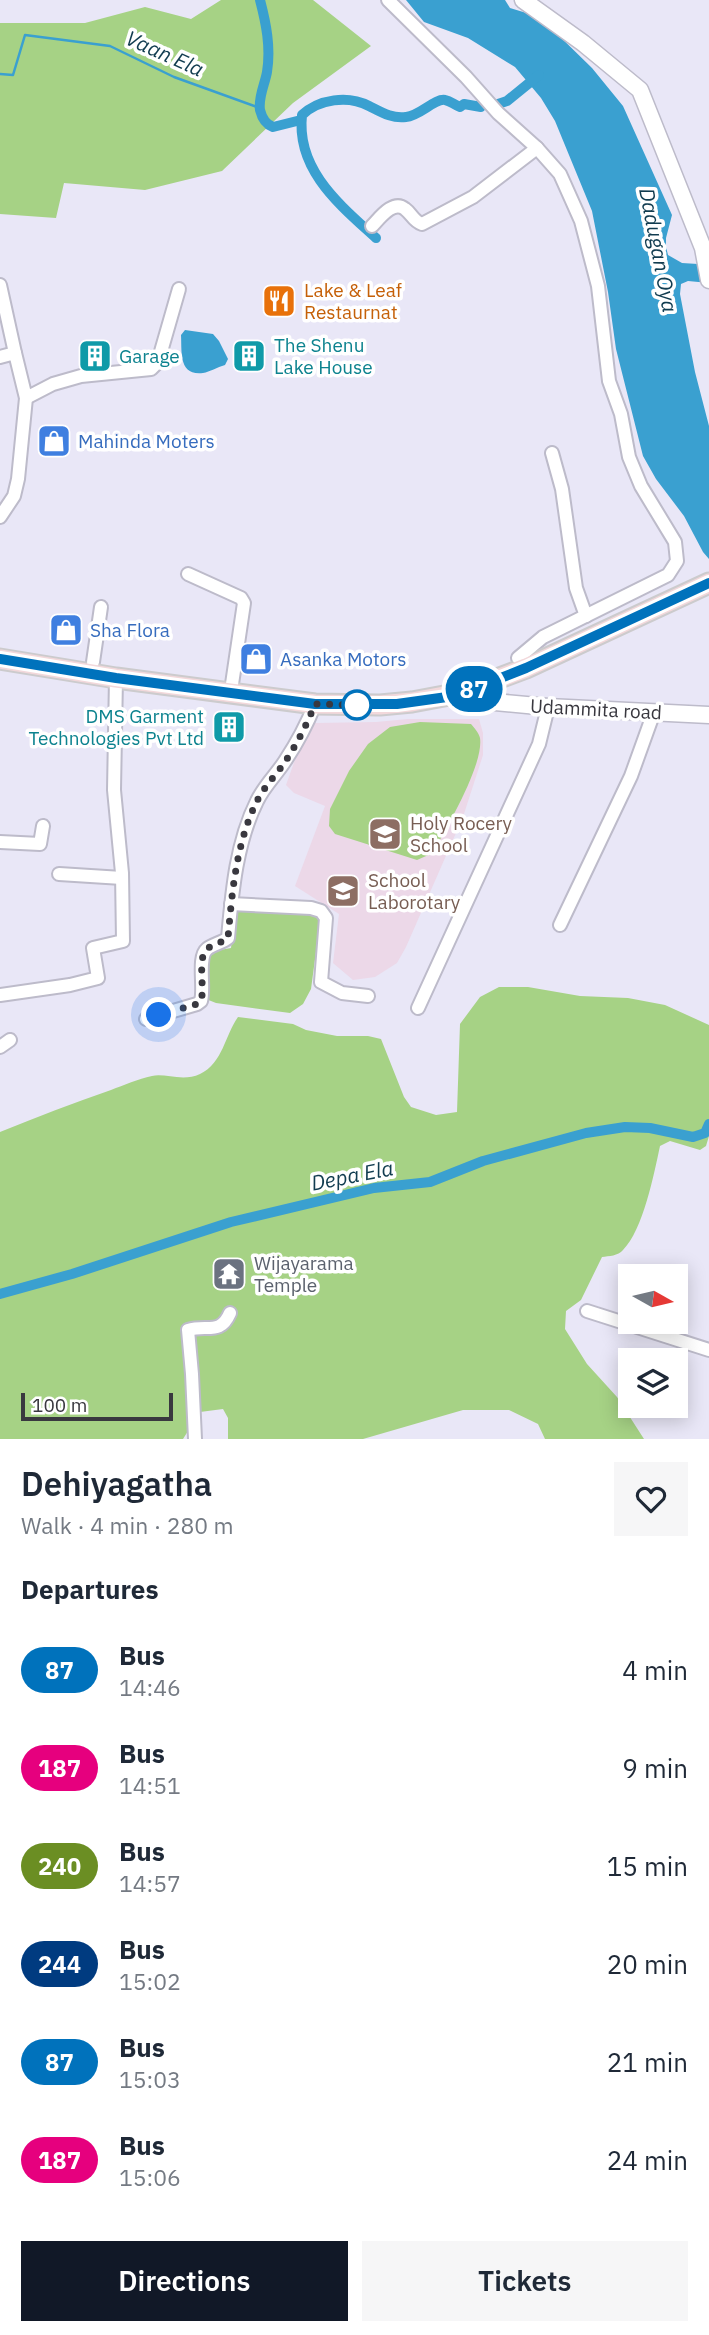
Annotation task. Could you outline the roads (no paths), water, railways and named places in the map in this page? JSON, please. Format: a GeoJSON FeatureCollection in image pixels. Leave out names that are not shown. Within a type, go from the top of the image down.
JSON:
{"type":"FeatureCollection","features":[{"type":"Feature","properties":{"kind":"highway"},"geometry":{"type":"LineString","coordinates":[[0,648],[232,684],[346,695],[452,690],[519,658],[705,580]]}},
{"type":"Feature","properties":{"kind":"highway"},"geometry":{"type":"LineString","coordinates":[[0,659],[116,678],[315,704],[380,705],[424,700],[526,668],[705,580]]}},
{"type":"Feature","properties":{"kind":"street"},"geometry":{"type":"LineString","coordinates":[[388,0],[560,174],[581,221],[598,286],[609,381],[621,414],[629,457],[641,486],[675,542],[677,561],[668,575],[543,638],[519,658]]}},
{"type":"Feature","properties":{"kind":"street"},"geometry":{"type":"LineString","coordinates":[[523,0],[583,43],[639,90],[706,250],[709,281]]}},
{"type":"Feature","properties":{"kind":"street"},"geometry":{"type":"LineString","coordinates":[[372,226],[388,209],[400,206],[414,221],[422,225],[473,197],[537,148]]}},
{"type":"Feature","properties":{"kind":"street"},"geometry":{"type":"LineString","coordinates":[[0,285],[26,398],[18,479],[14,496],[0,517]]}},
{"type":"Feature","properties":{"kind":"street"},"geometry":{"type":"LineString","coordinates":[[26,398],[52,384],[81,376],[151,369],[158,362],[178,289]]}},
{"type":"Feature","properties":{"kind":"street"},"geometry":{"type":"LineString","coordinates":[[0,358],[15,353]]}},
{"type":"Feature","properties":{"kind":"street"},"geometry":{"type":"LineString","coordinates":[[551,453],[562,489],[576,588],[586,616]]}},
{"type":"Feature","properties":{"kind":"street"},"geometry":{"type":"LineString","coordinates":[[188,575],[241,598],[244,603],[232,684]]}},
{"type":"Feature","properties":{"kind":"street"},"geometry":{"type":"LineString","coordinates":[[93,662],[101,607]]}},
{"type":"Feature","properties":{"kind":"street"},"geometry":{"type":"LineString","coordinates":[[0,995],[99,978],[93,948],[123,941],[122,878],[114,790],[116,678]]}},
{"type":"Feature","properties":{"kind":"street","name":"Udammita road"},"geometry":{"type":"LineString","coordinates":[[452,690],[495,702],[709,715]]}},
{"type":"Feature","properties":{"kind":"street"},"geometry":{"type":"LineString","coordinates":[[146,1019],[201,1001],[204,984],[202,956],[207,948],[228,938],[231,904],[243,840],[255,806],[287,759],[315,704]]}},
{"type":"Feature","properties":{"kind":"street"},"geometry":{"type":"LineString","coordinates":[[418,1008],[539,744],[548,707]]}},
{"type":"Feature","properties":{"kind":"street"},"geometry":{"type":"LineString","coordinates":[[690,714],[709,709]]}},
{"type":"Feature","properties":{"kind":"street"},"geometry":{"type":"LineString","coordinates":[[560,925],[631,776],[654,712]]}},
{"type":"Feature","properties":{"kind":"street"},"geometry":{"type":"LineString","coordinates":[[0,842],[40,844],[43,826]]}},
{"type":"Feature","properties":{"kind":"street"},"geometry":{"type":"LineString","coordinates":[[59,874],[122,878]]}},
{"type":"Feature","properties":{"kind":"street"},"geometry":{"type":"LineString","coordinates":[[231,904],[311,908],[321,911],[326,918],[321,982],[342,993],[368,996]]}},
{"type":"Feature","properties":{"kind":"street"},"geometry":{"type":"LineString","coordinates":[[587,1311],[709,1350]]}},
{"type":"Feature","properties":{"kind":"street"},"geometry":{"type":"LineString","coordinates":[[195,1439],[188,1330],[221,1326],[226,1323],[230,1313]]}},
{"type":"Feature","properties":{"kind":"water","name":"Dadugan Oya"},"geometry":{"type":"Polygon","coordinates":[[[406,0],[505,0],[510,8],[533,15],[547,24],[592,68],[623,106],[672,215],[666,238],[668,255],[682,263],[698,264],[709,283],[688,281],[681,284],[680,294],[709,426],[709,559],[684,516],[656,479],[643,456],[616,349],[592,211],[555,121],[541,98],[515,67],[468,38],[424,22],[406,0]]]}},
{"type":"Feature","properties":{"kind":"water"},"geometry":{"type":"Polygon","coordinates":[[[185,330],[213,334],[228,359],[225,365],[203,373],[189,371],[182,355],[181,335],[185,330]]]}},
{"type":"Feature","properties":{"kind":"waterway"},"geometry":{"type":"LineString","coordinates":[[260,0],[268,44],[267,72],[260,100],[261,113],[273,127],[301,120]]}},
{"type":"Feature","properties":{"kind":"waterway","name":"Vaan Ela"},"geometry":{"type":"LineString","coordinates":[[0,74],[13,75],[25,35],[110,46],[174,77],[260,108]]}},
{"type":"Feature","properties":{"kind":"waterway"},"geometry":{"type":"LineString","coordinates":[[495,105],[507,101],[539,75]]}},
{"type":"Feature","properties":{"kind":"waterway"},"geometry":{"type":"LineString","coordinates":[[376,238],[335,199],[313,169],[302,135],[302,115],[317,105],[334,100],[361,103],[396,117],[417,114],[441,100],[460,107],[464,104],[481,107]]}},
{"type":"Feature","properties":{"kind":"waterway","name":"Depa Ela"},"geometry":{"type":"LineString","coordinates":[[0,1294],[72,1274],[231,1222],[374,1188],[430,1182],[483,1161],[586,1133],[625,1127],[650,1128],[693,1137],[705,1133],[709,1124]]}},
{"type":"Feature","properties":{"kind":"place","name":"Lake & Leaf Restaurnat"},"geometry":{"type":"Point","coordinates":[279,301]}},
{"type":"Feature","properties":{"kind":"place","name":"Garage"},"geometry":{"type":"Point","coordinates":[95,356]}},
{"type":"Feature","properties":{"kind":"place","name":"The Shenu Lake House"},"geometry":{"type":"Point","coordinates":[249,356]}},
{"type":"Feature","properties":{"kind":"place","name":"Mahinda Moters"},"geometry":{"type":"Point","coordinates":[54,441]}},
{"type":"Feature","properties":{"kind":"place","name":"Sha Flora"},"geometry":{"type":"Point","coordinates":[66,630]}},
{"type":"Feature","properties":{"kind":"place","name":"Asanka Motors"},"geometry":{"type":"Point","coordinates":[256,659]}},
{"type":"Feature","properties":{"kind":"place","name":"DMS Garment Technologies Pvt Ltd"},"geometry":{"type":"Point","coordinates":[229,727]}},
{"type":"Feature","properties":{"kind":"place","name":"Holy Rocery School"},"geometry":{"type":"Point","coordinates":[385,834]}},
{"type":"Feature","properties":{"kind":"place","name":"School Laborotary"},"geometry":{"type":"Point","coordinates":[343,891]}},
{"type":"Feature","properties":{"kind":"place","name":"Wijayarama Temple"},"geometry":{"type":"Point","coordinates":[229,1274]}}]}
